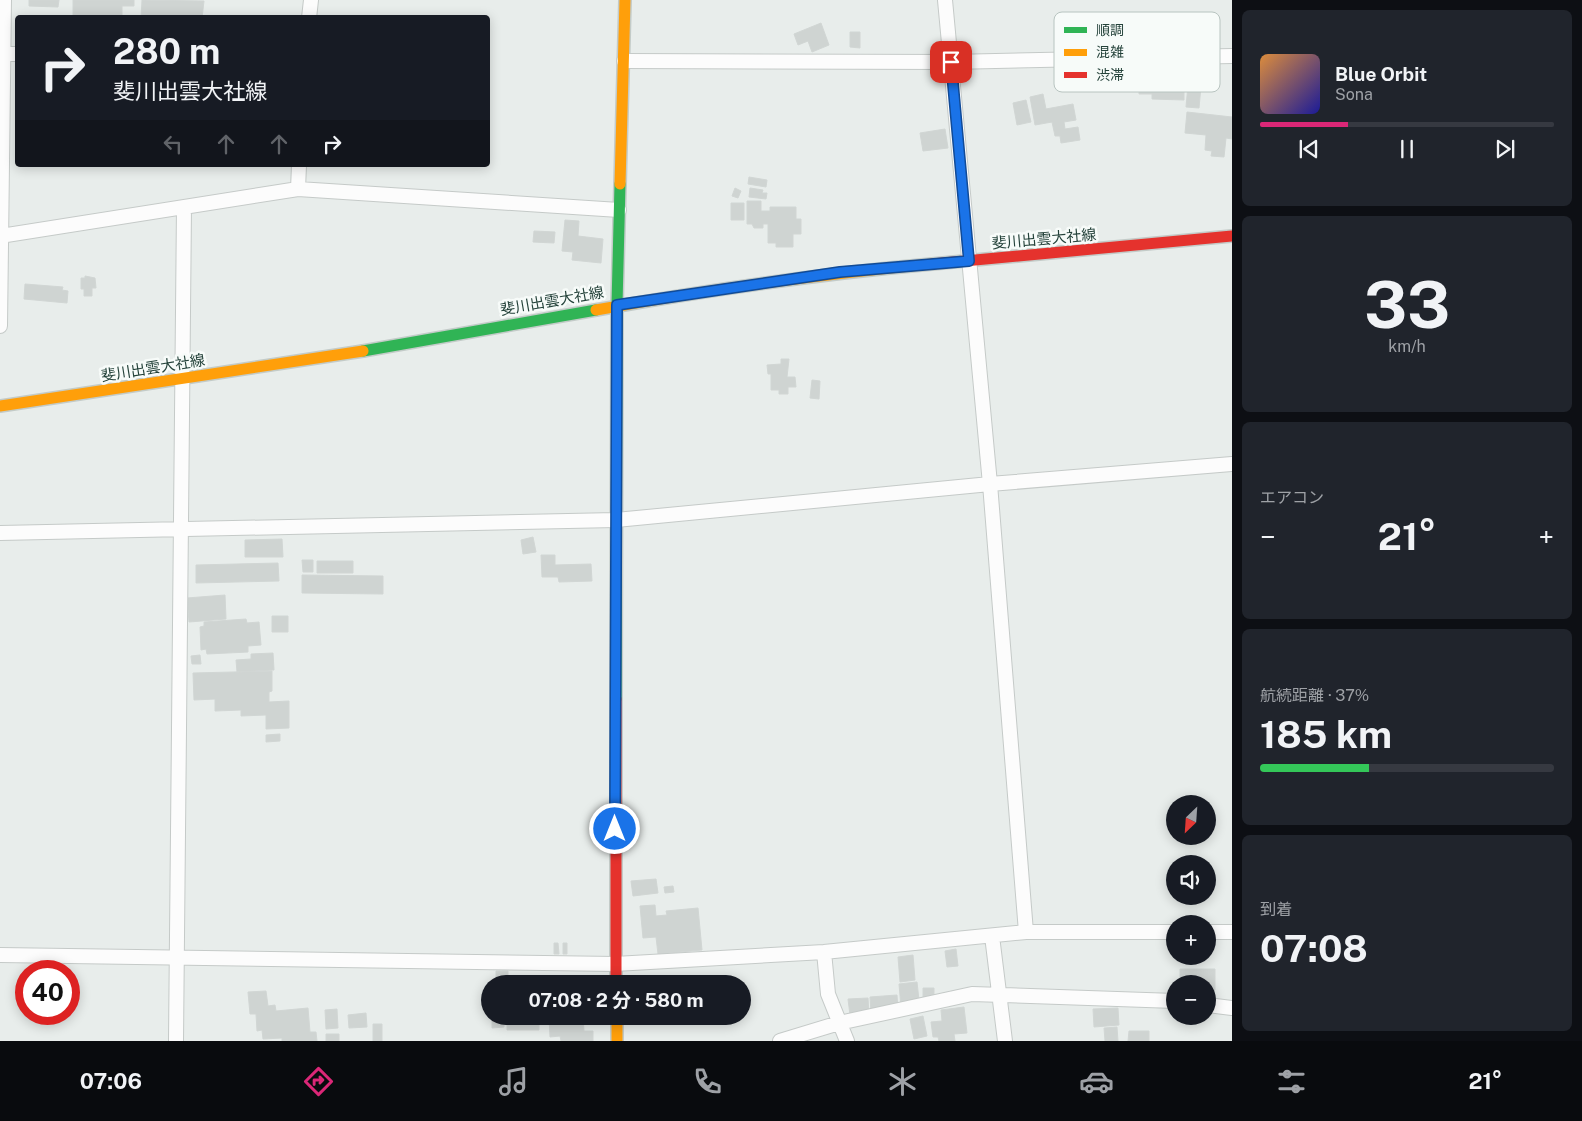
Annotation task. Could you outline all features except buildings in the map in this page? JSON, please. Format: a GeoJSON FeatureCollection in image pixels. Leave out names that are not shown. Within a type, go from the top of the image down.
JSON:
{"type":"FeatureCollection","features":[{"type":"Feature","properties":{"kind":"main road"},"geometry":{"type":"LineString","coordinates":[[616,975],[617,305],[625,0]]}},
{"type":"Feature","properties":{"kind":"main road","name":"斐川出雲大社線"},"geometry":{"type":"LineString","coordinates":[[0,406],[387,347],[617,305],[840,272],[1232,236]]}},
{"type":"Feature","properties":{"kind":"main road"},"geometry":{"type":"LineString","coordinates":[[616,1025],[617,1041]]}},
{"type":"Feature","properties":{"kind":"street"},"geometry":{"type":"LineString","coordinates":[[0,326],[1,236],[11,54],[4,0]]}},
{"type":"Feature","properties":{"kind":"street"},"geometry":{"type":"LineString","coordinates":[[309,15],[310,0]]}},
{"type":"Feature","properties":{"kind":"street"},"geometry":{"type":"LineString","coordinates":[[945,0],[990,484],[1026,932]]}},
{"type":"Feature","properties":{"kind":"street"},"geometry":{"type":"LineString","coordinates":[[624,61],[951,62],[1054,60]]}},
{"type":"Feature","properties":{"kind":"street"},"geometry":{"type":"LineString","coordinates":[[298,189],[299,167]]}},
{"type":"Feature","properties":{"kind":"street"},"geometry":{"type":"LineString","coordinates":[[1,236],[298,189],[619,210]]}},
{"type":"Feature","properties":{"kind":"street"},"geometry":{"type":"LineString","coordinates":[[176,1041],[184,379],[184,207]]}},
{"type":"Feature","properties":{"kind":"street"},"geometry":{"type":"LineString","coordinates":[[0,533],[616,520],[990,484],[1232,464]]}},
{"type":"Feature","properties":{"kind":"street"},"geometry":{"type":"LineString","coordinates":[[0,955],[615,964],[824,952],[1026,932],[1166,932]]}},
{"type":"Feature","properties":{"kind":"street"},"geometry":{"type":"LineString","coordinates":[[1216,932],[1232,932]]}},
{"type":"Feature","properties":{"kind":"street"},"geometry":{"type":"LineString","coordinates":[[992,936],[1005,1041]]}},
{"type":"Feature","properties":{"kind":"street"},"geometry":{"type":"LineString","coordinates":[[824,952],[828,994],[838,1023],[847,1041]]}},
{"type":"Feature","properties":{"kind":"street"},"geometry":{"type":"LineString","coordinates":[[780,1041],[838,1023],[972,994],[1166,1001]]}},
{"type":"Feature","properties":{"kind":"street"},"geometry":{"type":"LineString","coordinates":[[1216,1006],[1232,1008]]}},
{"type":"Feature","properties":{"kind":"traffic: fast"},"geometry":{"type":"LineString","coordinates":[[616,699],[617,305],[620,184]]}},
{"type":"Feature","properties":{"kind":"traffic: fast"},"geometry":{"type":"LineString","coordinates":[[363,351],[596,310]]}},
{"type":"Feature","properties":{"kind":"traffic: slow"},"geometry":{"type":"LineString","coordinates":[[620,184],[625,0]]}},
{"type":"Feature","properties":{"kind":"traffic: slow"},"geometry":{"type":"LineString","coordinates":[[596,310],[764,283],[932,264]]}},
{"type":"Feature","properties":{"kind":"traffic: slow"},"geometry":{"type":"LineString","coordinates":[[0,406],[363,351]]}},
{"type":"Feature","properties":{"kind":"traffic: slow"},"geometry":{"type":"LineString","coordinates":[[617,1025],[617,1041]]}},
{"type":"Feature","properties":{"kind":"traffic: jam"},"geometry":{"type":"LineString","coordinates":[[932,264],[1232,236]]}},
{"type":"Feature","properties":{"kind":"traffic: jam"},"geometry":{"type":"LineString","coordinates":[[616,699],[616,975]]}},
{"type":"Feature","properties":{"kind":"route"},"geometry":{"type":"LineString","coordinates":[[615,829],[617,305],[718,288],[840,272],[969,261],[951,62]]}}]}
